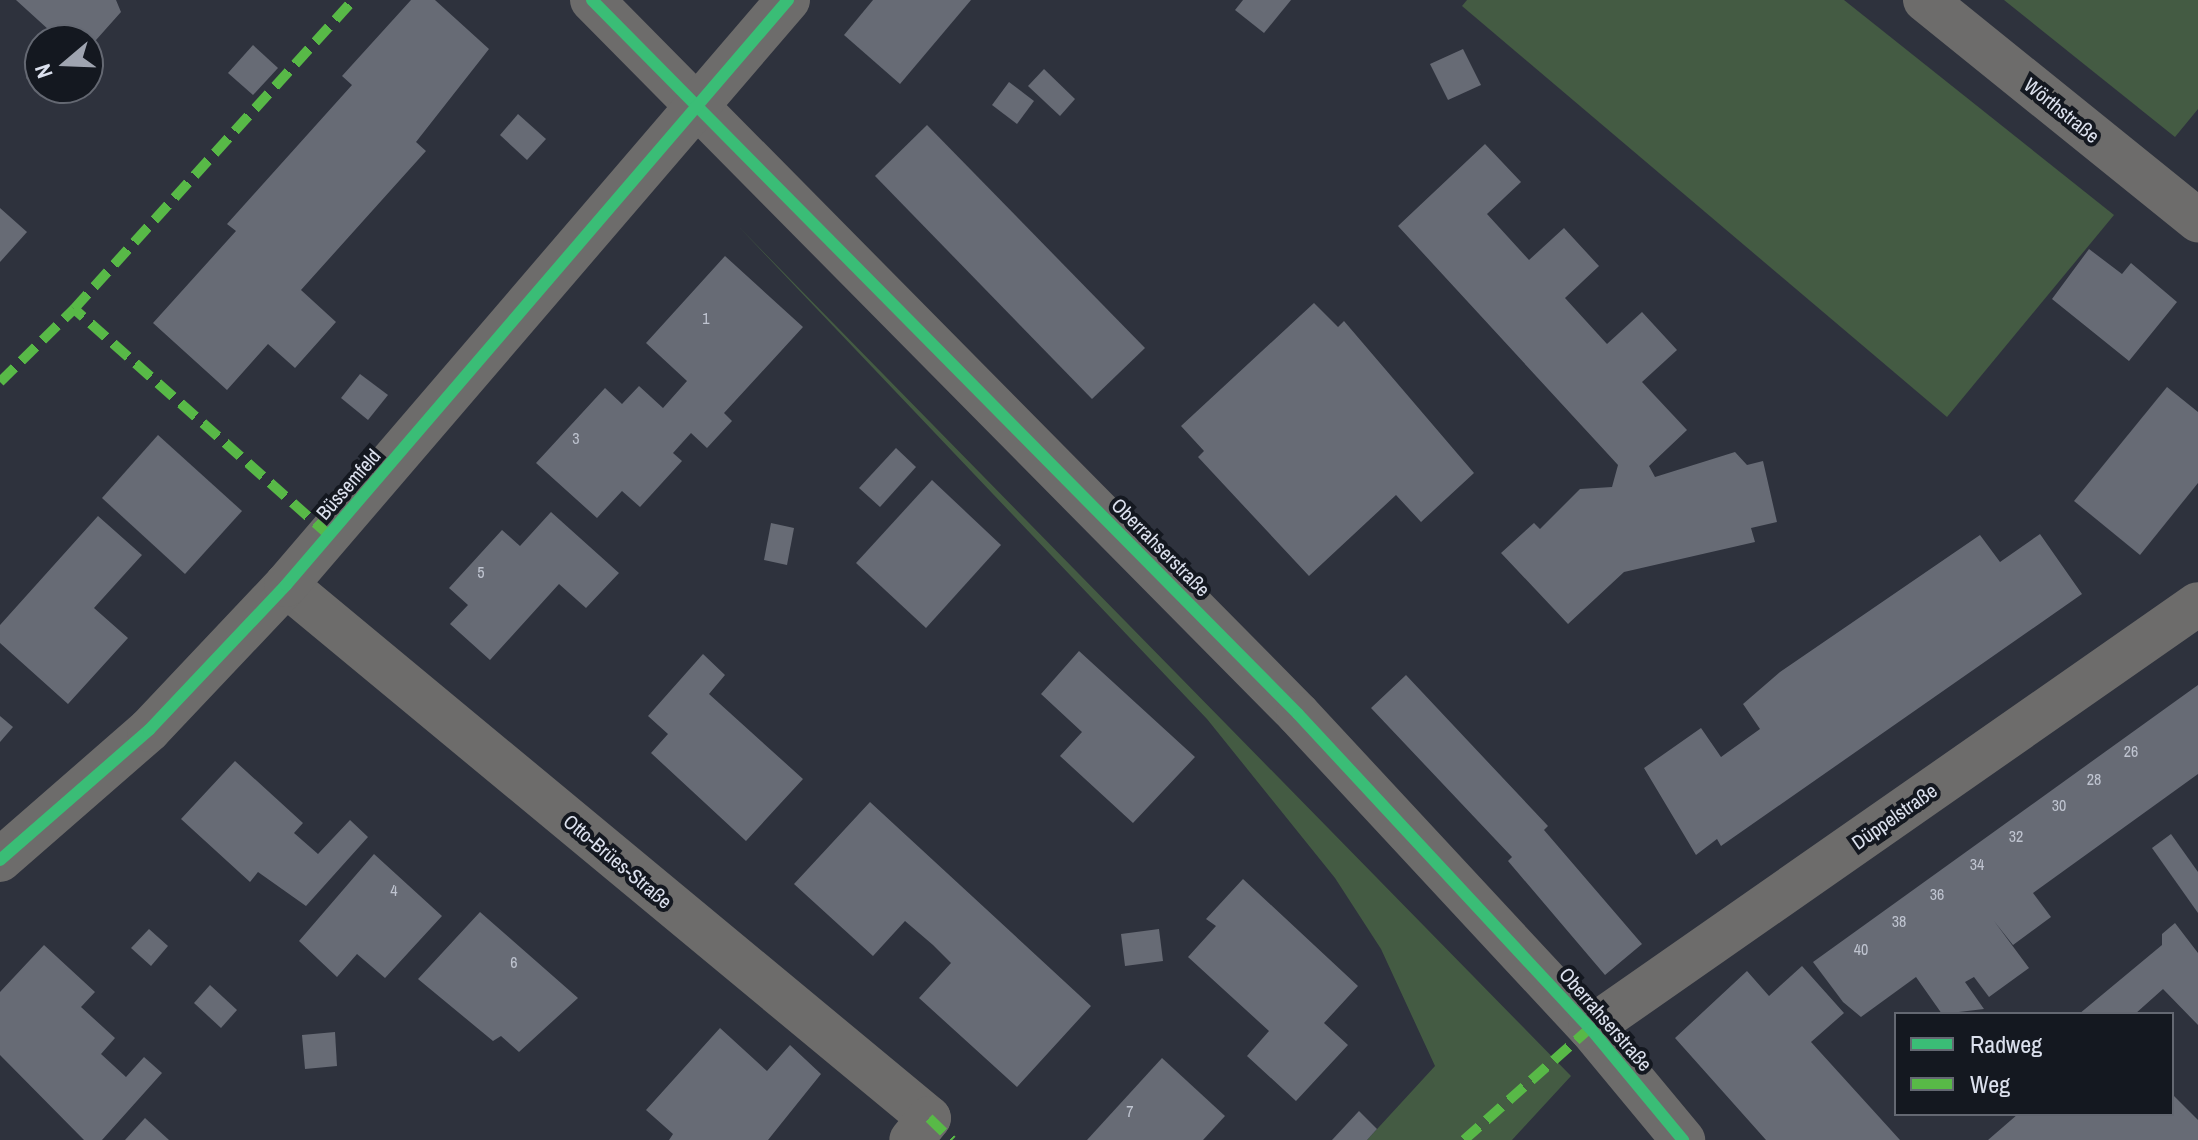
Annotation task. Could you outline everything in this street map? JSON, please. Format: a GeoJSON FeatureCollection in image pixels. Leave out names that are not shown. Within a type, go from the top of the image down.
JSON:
{"type":"FeatureCollection","features":[{"type":"Feature","properties":{"kind":"street","name":"Oberrahserstraße"},"geometry":{"type":"LineString","coordinates":[[592,0],[1298,714],[1590,1028],[1683,1140]]}},
{"type":"Feature","properties":{"kind":"street","name":"Büssemfeld"},"geometry":{"type":"LineString","coordinates":[[0,860],[149,730],[286,585],[788,0]]}},
{"type":"Feature","properties":{"kind":"street","name":"Wörthstraße"},"geometry":{"type":"LineString","coordinates":[[1925,0],[2198,220]]}},
{"type":"Feature","properties":{"kind":"street","name":"Otto-Brües-Straße"},"geometry":{"type":"LineString","coordinates":[[286,585],[929,1118],[911,1140]]}},
{"type":"Feature","properties":{"kind":"street","name":"Düppelstraße"},"geometry":{"type":"LineString","coordinates":[[1590,1028],[2198,604]]}},
{"type":"Feature","properties":{"kind":"green space"},"geometry":{"type":"Polygon","coordinates":[[[1467,0],[1844,0],[2114,215],[1947,417],[1462,6],[1467,0]]]}},
{"type":"Feature","properties":{"kind":"green space"},"geometry":{"type":"Polygon","coordinates":[[[2004,0],[2198,0],[2198,109],[2175,137],[2004,0]]]}},
{"type":"Feature","properties":{"kind":"green space"},"geometry":{"type":"Polygon","coordinates":[[[738,226],[1571,1076],[1512,1140],[1367,1140],[1435,1066],[1381,949],[1335,878],[1207,719],[738,226]]]}},
{"type":"Feature","properties":{"kind":"building"},"geometry":{"type":"Polygon","coordinates":[[[16,0],[116,0],[121,12],[104,31],[104,24],[42,24],[16,0]]]}},
{"type":"Feature","properties":{"kind":"building"},"geometry":{"type":"Polygon","coordinates":[[[411,0],[435,0],[489,49],[416,142],[426,151],[301,290],[336,322],[295,368],[268,344],[227,390],[153,323],[236,231],[227,224],[352,85],[342,76],[411,0]]]}},
{"type":"Feature","properties":{"kind":"building"},"geometry":{"type":"Polygon","coordinates":[[[873,0],[971,0],[900,84],[844,35],[873,0]]]}},
{"type":"Feature","properties":{"kind":"building"},"geometry":{"type":"Polygon","coordinates":[[[1243,0],[1291,0],[1264,33],[1235,10],[1243,0]]]}},
{"type":"Feature","properties":{"kind":"building"},"geometry":{"type":"Polygon","coordinates":[[[253,45],[278,68],[253,95],[228,73],[253,45]]]}},
{"type":"Feature","properties":{"kind":"building"},"geometry":{"type":"Polygon","coordinates":[[[1463,49],[1481,85],[1448,100],[1430,64],[1463,49]]]}},
{"type":"Feature","properties":{"kind":"building"},"geometry":{"type":"Polygon","coordinates":[[[1044,69],[1075,99],[1060,116],[1028,86],[1044,69]]]}},
{"type":"Feature","properties":{"kind":"building"},"geometry":{"type":"Polygon","coordinates":[[[1009,82],[1034,101],[1017,124],[992,105],[1009,82]]]}},
{"type":"Feature","properties":{"kind":"building"},"geometry":{"type":"Polygon","coordinates":[[[518,114],[546,139],[527,160],[500,135],[518,114]]]}},
{"type":"Feature","properties":{"kind":"building"},"geometry":{"type":"Polygon","coordinates":[[[927,125],[1145,348],[1092,399],[875,176],[927,125]]]}},
{"type":"Feature","properties":{"kind":"building"},"geometry":{"type":"Polygon","coordinates":[[[1485,144],[1521,182],[1487,214],[1529,260],[1564,228],[1599,266],[1565,298],[1607,344],[1642,312],[1677,350],[1642,382],[1687,430],[1649,466],[1655,477],[1735,452],[1747,465],[1763,461],[1777,522],[1751,528],[1755,542],[1624,572],[1568,624],[1501,553],[1534,523],[1540,529],[1580,489],[1612,487],[1618,465],[1398,226],[1485,144]]]}},
{"type":"Feature","properties":{"kind":"building"},"geometry":{"type":"Polygon","coordinates":[[[0,208],[27,232],[0,262],[0,208]]]}},
{"type":"Feature","properties":{"kind":"building"},"geometry":{"type":"Polygon","coordinates":[[[2089,249],[2122,274],[2131,263],[2177,302],[2129,361],[2052,299],[2089,249]]]}},
{"type":"Feature","properties":{"kind":"building"},"geometry":{"type":"Polygon","coordinates":[[[725,256],[803,327],[724,413],[732,421],[707,448],[691,433],[673,453],[682,461],[640,507],[622,491],[597,518],[536,463],[605,388],[622,404],[639,386],[663,408],[687,381],[646,343],[725,256]]]}},
{"type":"Feature","properties":{"kind":"building"},"geometry":{"type":"Polygon","coordinates":[[[1314,303],[1338,327],[1344,321],[1474,473],[1421,522],[1396,495],[1309,576],[1198,457],[1204,451],[1181,426],[1314,303]]]}},
{"type":"Feature","properties":{"kind":"building"},"geometry":{"type":"Polygon","coordinates":[[[360,374],[388,395],[368,420],[341,398],[360,374]]]}},
{"type":"Feature","properties":{"kind":"building"},"geometry":{"type":"Polygon","coordinates":[[[2167,387],[2198,412],[2198,483],[2140,555],[2074,501],[2167,387]]]}},
{"type":"Feature","properties":{"kind":"building"},"geometry":{"type":"Polygon","coordinates":[[[158,435],[242,511],[185,574],[102,498],[158,435]]]}},
{"type":"Feature","properties":{"kind":"building"},"geometry":{"type":"Polygon","coordinates":[[[896,448],[916,467],[880,507],[859,488],[896,448]]]}},
{"type":"Feature","properties":{"kind":"building"},"geometry":{"type":"Polygon","coordinates":[[[932,480],[1001,545],[926,628],[856,563],[932,480]]]}},
{"type":"Feature","properties":{"kind":"building"},"geometry":{"type":"Polygon","coordinates":[[[551,512],[619,573],[586,608],[559,584],[490,660],[450,624],[468,605],[449,588],[502,530],[520,546],[551,512]]]}},
{"type":"Feature","properties":{"kind":"building"},"geometry":{"type":"Polygon","coordinates":[[[98,516],[142,555],[94,608],[128,638],[68,704],[0,643],[0,625],[98,516]]]}},
{"type":"Feature","properties":{"kind":"building"},"geometry":{"type":"Polygon","coordinates":[[[771,523],[794,528],[787,565],[764,560],[771,523]]]}},
{"type":"Feature","properties":{"kind":"building"},"geometry":{"type":"Polygon","coordinates":[[[2040,534],[2082,594],[1721,846],[1717,839],[1696,855],[1644,768],[1701,728],[1721,757],[1760,729],[1743,704],[1780,672],[1980,535],[2000,562],[2040,534]]]}},
{"type":"Feature","properties":{"kind":"building"},"geometry":{"type":"Polygon","coordinates":[[[1079,651],[1195,757],[1133,823],[1060,756],[1082,732],[1041,694],[1079,651]]]}},
{"type":"Feature","properties":{"kind":"building"},"geometry":{"type":"Polygon","coordinates":[[[703,654],[725,675],[709,694],[803,779],[746,841],[651,753],[668,734],[648,716],[703,654]]]}},
{"type":"Feature","properties":{"kind":"building"},"geometry":{"type":"Polygon","coordinates":[[[1406,675],[1548,826],[1544,830],[1642,944],[1605,975],[1508,861],[1512,857],[1371,708],[1406,675]]]}},
{"type":"Feature","properties":{"kind":"building"},"geometry":{"type":"Polygon","coordinates":[[[2198,685],[2198,774],[2033,893],[2051,917],[2013,945],[1994,921],[2029,968],[1989,997],[1974,977],[1965,982],[1984,1009],[1941,1012],[1916,977],[1861,1017],[1843,1002],[1813,962],[2198,685]]]}},
{"type":"Feature","properties":{"kind":"building"},"geometry":{"type":"Polygon","coordinates":[[[0,716],[13,727],[0,742],[0,716]]]}},
{"type":"Feature","properties":{"kind":"building"},"geometry":{"type":"Polygon","coordinates":[[[235,761],[303,823],[294,833],[318,854],[350,820],[368,837],[306,906],[258,872],[250,882],[181,819],[235,761]]]}},
{"type":"Feature","properties":{"kind":"building"},"geometry":{"type":"Polygon","coordinates":[[[870,802],[1091,1006],[1017,1087],[919,998],[951,963],[933,945],[905,921],[873,956],[794,884],[870,802]]]}},
{"type":"Feature","properties":{"kind":"building"},"geometry":{"type":"Polygon","coordinates":[[[2171,834],[2198,872],[2198,913],[2152,848],[2171,834]]]}},
{"type":"Feature","properties":{"kind":"building"},"geometry":{"type":"Polygon","coordinates":[[[374,854],[442,916],[385,978],[357,954],[337,977],[299,941],[374,854]]]}},
{"type":"Feature","properties":{"kind":"building"},"geometry":{"type":"Polygon","coordinates":[[[1243,879],[1358,986],[1324,1023],[1348,1045],[1296,1101],[1247,1056],[1269,1031],[1188,957],[1216,926],[1206,919],[1243,879]]]}},
{"type":"Feature","properties":{"kind":"building"},"geometry":{"type":"Polygon","coordinates":[[[480,912],[578,998],[519,1052],[501,1036],[493,1041],[418,979],[480,912]]]}},
{"type":"Feature","properties":{"kind":"building"},"geometry":{"type":"Polygon","coordinates":[[[2175,923],[2198,953],[2198,1025],[2163,989],[2137,1012],[2081,1012],[2162,945],[2162,934],[2175,923]]]}},
{"type":"Feature","properties":{"kind":"building"},"geometry":{"type":"Polygon","coordinates":[[[149,929],[168,946],[151,966],[131,948],[149,929]]]}},
{"type":"Feature","properties":{"kind":"building"},"geometry":{"type":"Polygon","coordinates":[[[1159,929],[1163,961],[1125,966],[1121,934],[1159,929]]]}},
{"type":"Feature","properties":{"kind":"building"},"geometry":{"type":"Polygon","coordinates":[[[44,945],[95,992],[81,1007],[115,1038],[101,1054],[126,1077],[144,1057],[162,1073],[102,1140],[84,1140],[0,1055],[0,992],[44,945]]]}},
{"type":"Feature","properties":{"kind":"building"},"geometry":{"type":"Polygon","coordinates":[[[1802,966],[1844,1013],[1811,1042],[1900,1140],[1766,1140],[1675,1038],[1747,971],[1769,996],[1802,966]]]}},
{"type":"Feature","properties":{"kind":"building"},"geometry":{"type":"Polygon","coordinates":[[[210,985],[237,1010],[221,1028],[194,1003],[210,985]]]}},
{"type":"Feature","properties":{"kind":"building"},"geometry":{"type":"Polygon","coordinates":[[[720,1028],[767,1071],[790,1045],[821,1074],[768,1140],[669,1140],[673,1134],[646,1110],[720,1028]]]}},
{"type":"Feature","properties":{"kind":"building"},"geometry":{"type":"Polygon","coordinates":[[[335,1032],[337,1066],[305,1069],[302,1035],[335,1032]]]}},
{"type":"Feature","properties":{"kind":"building"},"geometry":{"type":"Polygon","coordinates":[[[1162,1058],[1225,1116],[1203,1140],[1087,1140],[1162,1058]]]}},
{"type":"Feature","properties":{"kind":"building"},"geometry":{"type":"Polygon","coordinates":[[[2174,1096],[2198,1120],[2198,1140],[1988,1140],[2016,1116],[2174,1116],[2174,1096]]]}},
{"type":"Feature","properties":{"kind":"building"},"geometry":{"type":"Polygon","coordinates":[[[1359,1111],[1377,1129],[1367,1140],[1332,1140],[1359,1111]]]}},
{"type":"Feature","properties":{"kind":"building"},"geometry":{"type":"Polygon","coordinates":[[[145,1118],[169,1140],[125,1140],[145,1118]]]}},
{"type":"Feature","properties":{"kind":"marked path"},"geometry":{"type":"LineString","coordinates":[[330,536],[74,309],[353,0]]}},
{"type":"Feature","properties":{"kind":"marked path"},"geometry":{"type":"LineString","coordinates":[[0,382],[74,309]]}},
{"type":"Feature","properties":{"kind":"marked path"},"geometry":{"type":"LineString","coordinates":[[1464,1140],[1590,1028]]}},
{"type":"Feature","properties":{"kind":"marked path"},"geometry":{"type":"LineString","coordinates":[[929,1118],[952,1140]]}},
{"type":"Feature","properties":{"kind":"cycle path"},"geometry":{"type":"LineString","coordinates":[[592,0],[1298,714],[1590,1028],[1683,1140]]}},
{"type":"Feature","properties":{"kind":"cycle path"},"geometry":{"type":"LineString","coordinates":[[0,860],[149,730],[286,585],[788,0]]}}]}
